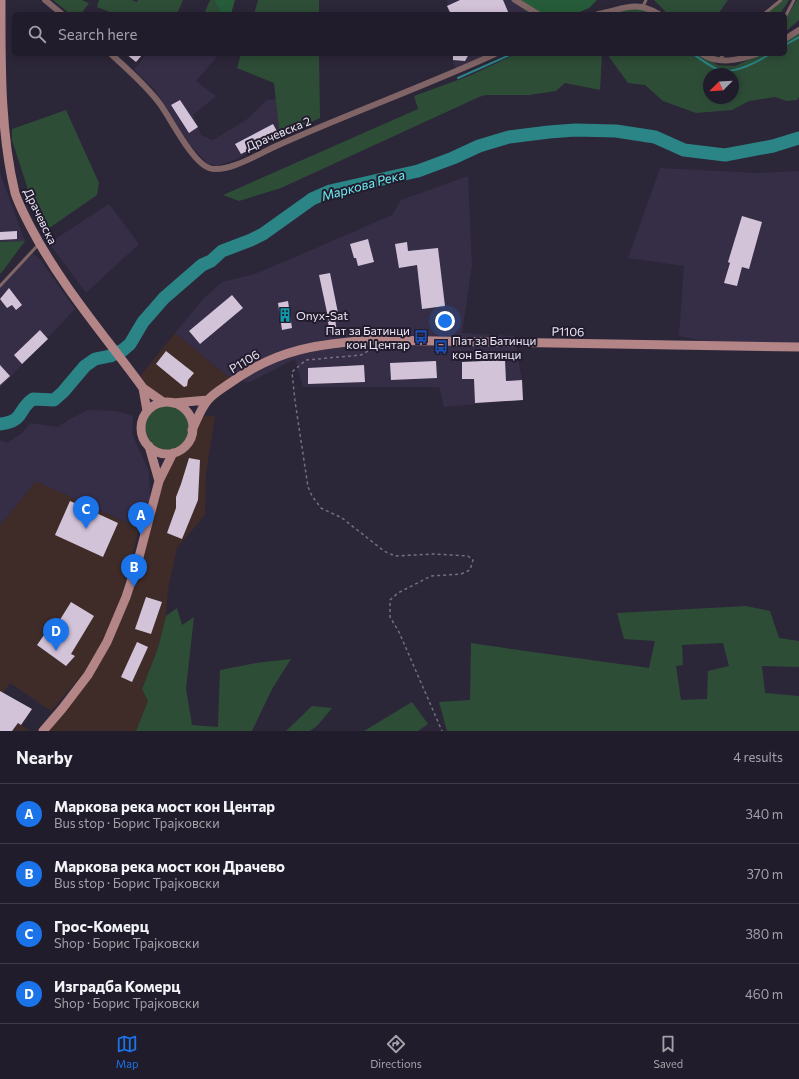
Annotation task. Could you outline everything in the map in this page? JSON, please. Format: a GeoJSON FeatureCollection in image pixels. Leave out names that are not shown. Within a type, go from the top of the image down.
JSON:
{"type":"FeatureCollection","features":[{"type":"Feature","properties":{"kind":"main road","name":"Драчевска"},"geometry":{"type":"LineString","coordinates":[[1,0],[1,100],[10,175],[16,195],[39,244],[57,273],[143,388],[163,402]]}},
{"type":"Feature","properties":{"kind":"main road","name":"P1106"},"geometry":{"type":"LineString","coordinates":[[208,400],[246,371],[277,356],[292,351],[340,342],[376,340],[799,347]]}},
{"type":"Feature","properties":{"kind":"main road","name":"Драчевска"},"geometry":{"type":"LineString","coordinates":[[143,388],[147,411]]}},
{"type":"Feature","properties":{"kind":"main road"},"geometry":{"type":"LineString","coordinates":[[208,400],[192,430],[190,440],[178,451],[174,453],[158,452],[149,446],[145,441],[141,429],[144,417],[147,411],[154,405],[163,402],[174,403],[208,400]]}},
{"type":"Feature","properties":{"kind":"main road"},"geometry":{"type":"LineString","coordinates":[[174,403],[189,415],[192,430]]}},
{"type":"Feature","properties":{"kind":"main road"},"geometry":{"type":"LineString","coordinates":[[149,446],[159,481]]}},
{"type":"Feature","properties":{"kind":"main road"},"geometry":{"type":"LineString","coordinates":[[43,731],[88,675],[107,642],[126,597],[139,557],[159,481],[174,453]]}},
{"type":"Feature","properties":{"kind":"street"},"geometry":{"type":"LineString","coordinates":[[45,0],[60,12]]}},
{"type":"Feature","properties":{"kind":"street"},"geometry":{"type":"LineString","coordinates":[[515,0],[535,12]]}},
{"type":"Feature","properties":{"kind":"street"},"geometry":{"type":"LineString","coordinates":[[610,12],[633,3],[645,2],[657,12]]}},
{"type":"Feature","properties":{"kind":"street"},"geometry":{"type":"LineString","coordinates":[[787,37],[799,30]]}},
{"type":"Feature","properties":{"kind":"street","name":"Драчевска 2"},"geometry":{"type":"LineString","coordinates":[[113,56],[143,84],[160,104],[201,163],[210,168],[217,169],[230,166],[292,139],[457,72],[491,56]]}},
{"type":"Feature","properties":{"kind":"street"},"geometry":{"type":"LineString","coordinates":[[708,56],[719,60],[738,60],[751,56]]}},
{"type":"Feature","properties":{"kind":"lane"},"geometry":{"type":"LineString","coordinates":[[766,12],[781,0]]}},
{"type":"Feature","properties":{"kind":"lane"},"geometry":{"type":"LineString","coordinates":[[787,13],[794,0]]}},
{"type":"Feature","properties":{"kind":"lane"},"geometry":{"type":"LineString","coordinates":[[719,60],[722,56]]}},
{"type":"Feature","properties":{"kind":"lane"},"geometry":{"type":"LineString","coordinates":[[0,286],[39,244]]}},
{"type":"Feature","properties":{"kind":"path"},"geometry":{"type":"LineString","coordinates":[[376,340],[373,350],[361,355],[306,360],[292,372],[308,487],[312,496],[321,508],[342,518],[384,551],[395,556],[434,554],[468,556],[473,560],[470,570],[466,572],[461,574],[431,576],[398,593],[390,600],[390,617],[442,731]]}},
{"type":"Feature","properties":{"kind":"shaded area"},"geometry":{"type":"Polygon","coordinates":[[[447,0],[510,0],[528,12],[448,12],[447,0]]]}},
{"type":"Feature","properties":{"kind":"shaded area"},"geometry":{"type":"Polygon","coordinates":[[[144,56],[217,57],[196,81],[216,96],[193,115],[201,135],[213,140],[246,120],[267,100],[276,99],[280,137],[236,159],[217,166],[208,164],[190,145],[154,89],[134,70],[144,56]]]}},
{"type":"Feature","properties":{"kind":"shaded area"},"geometry":{"type":"Polygon","coordinates":[[[452,56],[486,56],[457,69],[453,64],[452,56]]]}},
{"type":"Feature","properties":{"kind":"shaded area"},"geometry":{"type":"Polygon","coordinates":[[[660,168],[758,173],[799,171],[799,349],[703,341],[679,336],[684,266],[628,258],[660,168]]]}},
{"type":"Feature","properties":{"kind":"shaded area"},"geometry":{"type":"Polygon","coordinates":[[[0,173],[25,241],[0,242],[0,173]]]}},
{"type":"Feature","properties":{"kind":"shaded area"},"geometry":{"type":"Polygon","coordinates":[[[468,176],[472,265],[462,333],[514,336],[522,380],[523,400],[444,407],[439,387],[303,387],[295,359],[248,383],[226,375],[175,333],[203,299],[222,282],[255,274],[309,251],[392,215],[401,200],[468,176]]]}},
{"type":"Feature","properties":{"kind":"shaded area"},"geometry":{"type":"Polygon","coordinates":[[[109,204],[139,244],[86,293],[49,243],[109,204]]]}},
{"type":"Feature","properties":{"kind":"shaded area"},"geometry":{"type":"Polygon","coordinates":[[[33,253],[40,259],[75,309],[0,388],[0,287],[33,253]]]}},
{"type":"Feature","properties":{"kind":"shaded area"},"geometry":{"type":"Polygon","coordinates":[[[175,333],[226,375],[235,379],[215,394],[173,403],[163,402],[137,380],[175,333]]]}},
{"type":"Feature","properties":{"kind":"shaded area"},"geometry":{"type":"Polygon","coordinates":[[[88,410],[117,411],[133,416],[132,434],[149,471],[150,500],[139,528],[36,481],[0,525],[0,440],[7,443],[22,433],[30,423],[58,427],[88,410]]]}},
{"type":"Feature","properties":{"kind":"shaded area"},"geometry":{"type":"Polygon","coordinates":[[[215,416],[206,473],[205,515],[177,548],[168,589],[166,616],[158,648],[142,689],[148,701],[136,731],[43,731],[107,642],[159,481],[173,453],[187,444],[199,417],[215,416]]]}},
{"type":"Feature","properties":{"kind":"shaded area"},"geometry":{"type":"Polygon","coordinates":[[[36,481],[139,528],[115,621],[91,665],[51,711],[10,683],[0,698],[0,525],[36,481]]]}},
{"type":"Feature","properties":{"kind":"shaded area"},"geometry":{"type":"Polygon","coordinates":[[[0,709],[21,725],[30,731],[0,731],[0,709]]]}},
{"type":"Feature","properties":{"kind":"green space"},"geometry":{"type":"Polygon","coordinates":[[[53,0],[82,0],[89,3],[82,12],[68,12],[53,0]]]}},
{"type":"Feature","properties":{"kind":"green space"},"geometry":{"type":"Polygon","coordinates":[[[99,0],[132,0],[137,2],[138,0],[183,0],[178,12],[110,12],[97,7],[99,0]]]}},
{"type":"Feature","properties":{"kind":"green space"},"geometry":{"type":"Polygon","coordinates":[[[210,0],[214,0],[220,12],[205,12],[210,0]]]}},
{"type":"Feature","properties":{"kind":"green space"},"geometry":{"type":"Polygon","coordinates":[[[214,0],[235,0],[232,12],[220,12],[214,0]]]}},
{"type":"Feature","properties":{"kind":"green space"},"geometry":{"type":"Polygon","coordinates":[[[258,0],[319,0],[319,12],[255,12],[258,0]]]}},
{"type":"Feature","properties":{"kind":"green space"},"geometry":{"type":"Polygon","coordinates":[[[510,0],[597,0],[589,8],[580,12],[528,12],[510,0]]]}},
{"type":"Feature","properties":{"kind":"green space"},"geometry":{"type":"Polygon","coordinates":[[[654,0],[728,0],[719,12],[666,12],[654,0]]]}},
{"type":"Feature","properties":{"kind":"green space"},"geometry":{"type":"Polygon","coordinates":[[[782,0],[789,0],[781,12],[767,12],[782,0]]]}},
{"type":"Feature","properties":{"kind":"green space"},"geometry":{"type":"Polygon","coordinates":[[[797,0],[799,0],[799,20],[787,30],[787,16],[797,0]]]}},
{"type":"Feature","properties":{"kind":"green space"},"geometry":{"type":"Polygon","coordinates":[[[634,8],[650,12],[617,12],[634,8]]]}},
{"type":"Feature","properties":{"kind":"green space"},"geometry":{"type":"Polygon","coordinates":[[[799,31],[799,97],[797,100],[787,101],[775,97],[749,101],[732,110],[696,113],[663,101],[645,85],[628,83],[608,56],[703,56],[718,65],[735,66],[757,56],[787,56],[787,39],[799,31]]]}},
{"type":"Feature","properties":{"kind":"green space"},"geometry":{"type":"Polygon","coordinates":[[[240,56],[319,56],[320,118],[280,137],[274,83],[237,68],[240,56]]]}},
{"type":"Feature","properties":{"kind":"green space"},"geometry":{"type":"Polygon","coordinates":[[[512,56],[602,56],[600,90],[565,83],[556,91],[529,95],[485,95],[281,188],[239,201],[223,195],[418,109],[414,96],[469,76],[512,56]]]}},
{"type":"Feature","properties":{"kind":"green space"},"geometry":{"type":"Polygon","coordinates":[[[66,110],[99,183],[97,195],[42,233],[12,140],[12,129],[66,110]]]}},
{"type":"Feature","properties":{"kind":"green space"},"geometry":{"type":"Polygon","coordinates":[[[25,241],[2,272],[0,274],[0,242],[25,241]]]}},
{"type":"Feature","properties":{"kind":"green space"},"geometry":{"type":"Polygon","coordinates":[[[163,406],[171,406],[183,412],[189,424],[189,432],[183,444],[171,450],[163,450],[151,444],[145,432],[145,424],[151,412],[163,406]]]}},
{"type":"Feature","properties":{"kind":"green space"},"geometry":{"type":"Polygon","coordinates":[[[746,606],[770,611],[779,638],[799,641],[799,667],[762,666],[765,693],[799,696],[799,731],[447,731],[439,702],[470,700],[471,643],[649,668],[655,641],[624,639],[617,613],[746,606]],[[723,643],[682,645],[683,665],[676,666],[681,700],[707,699],[708,671],[729,666],[723,643]]]}},
{"type":"Feature","properties":{"kind":"green space"},"geometry":{"type":"Polygon","coordinates":[[[177,608],[182,625],[194,617],[186,689],[192,725],[218,727],[220,670],[256,663],[291,659],[272,689],[252,731],[136,731],[148,701],[142,689],[158,648],[166,616],[177,608]]]}},
{"type":"Feature","properties":{"kind":"green space"},"geometry":{"type":"Polygon","coordinates":[[[412,702],[428,724],[418,731],[364,731],[412,702]]]}},
{"type":"Feature","properties":{"kind":"green space"},"geometry":{"type":"Polygon","coordinates":[[[312,706],[332,708],[317,726],[310,731],[286,731],[312,706]]]}},
{"type":"Feature","properties":{"kind":"building"},"geometry":{"type":"Polygon","coordinates":[[[460,0],[503,0],[508,12],[450,12],[447,6],[460,0]]]}},
{"type":"Feature","properties":{"kind":"building"},"geometry":{"type":"Polygon","coordinates":[[[128,56],[141,56],[136,62],[128,56]]]}},
{"type":"Feature","properties":{"kind":"building"},"geometry":{"type":"Polygon","coordinates":[[[453,56],[468,56],[465,61],[453,60],[453,56]]]}},
{"type":"Feature","properties":{"kind":"building"},"geometry":{"type":"Polygon","coordinates":[[[180,100],[198,127],[189,133],[171,105],[180,100]]]}},
{"type":"Feature","properties":{"kind":"building"},"geometry":{"type":"Polygon","coordinates":[[[273,124],[279,135],[241,154],[235,144],[273,124]]]}},
{"type":"Feature","properties":{"kind":"building"},"geometry":{"type":"Polygon","coordinates":[[[742,216],[762,222],[749,269],[742,267],[737,286],[724,283],[730,263],[728,262],[742,216]]]}},
{"type":"Feature","properties":{"kind":"building"},"geometry":{"type":"Polygon","coordinates":[[[17,231],[17,239],[0,240],[0,232],[17,231]]]}},
{"type":"Feature","properties":{"kind":"building"},"geometry":{"type":"Polygon","coordinates":[[[368,239],[374,262],[358,266],[350,244],[368,239]]]}},
{"type":"Feature","properties":{"kind":"building"},"geometry":{"type":"Polygon","coordinates":[[[407,242],[408,251],[438,248],[445,306],[422,309],[417,265],[399,268],[395,244],[407,242]]]}},
{"type":"Feature","properties":{"kind":"building"},"geometry":{"type":"Polygon","coordinates":[[[330,273],[339,318],[335,319],[337,332],[330,333],[319,275],[330,273]]]}},
{"type":"Feature","properties":{"kind":"building"},"geometry":{"type":"Polygon","coordinates":[[[9,288],[22,305],[16,310],[12,305],[7,308],[0,299],[9,288]]]}},
{"type":"Feature","properties":{"kind":"building"},"geometry":{"type":"Polygon","coordinates":[[[232,295],[243,308],[200,344],[189,331],[232,295]]]}},
{"type":"Feature","properties":{"kind":"building","name":"Onyx-Sat"},"geometry":{"type":"Polygon","coordinates":[[[288,301],[292,328],[282,330],[278,303],[288,301]]]}},
{"type":"Feature","properties":{"kind":"building"},"geometry":{"type":"Polygon","coordinates":[[[40,330],[48,339],[22,364],[14,355],[40,330]]]}},
{"type":"Feature","properties":{"kind":"building"},"geometry":{"type":"Polygon","coordinates":[[[166,351],[194,373],[188,380],[187,386],[184,387],[156,364],[166,351]]]}},
{"type":"Feature","properties":{"kind":"building"},"geometry":{"type":"Polygon","coordinates":[[[505,360],[506,381],[522,380],[523,400],[475,403],[474,379],[462,379],[462,362],[505,360]]]}},
{"type":"Feature","properties":{"kind":"building"},"geometry":{"type":"Polygon","coordinates":[[[436,361],[437,378],[391,380],[390,363],[436,361]]]}},
{"type":"Feature","properties":{"kind":"building"},"geometry":{"type":"Polygon","coordinates":[[[0,365],[10,376],[0,385],[0,365]]]}},
{"type":"Feature","properties":{"kind":"building"},"geometry":{"type":"Polygon","coordinates":[[[364,365],[365,382],[308,384],[308,368],[364,365]]]}},
{"type":"Feature","properties":{"kind":"building"},"geometry":{"type":"Polygon","coordinates":[[[189,458],[200,460],[198,500],[182,539],[167,533],[176,508],[176,497],[189,458]]]}},
{"type":"Feature","properties":{"kind":"building"},"geometry":{"type":"Polygon","coordinates":[[[70,501],[118,523],[103,557],[55,535],[70,501]]]}},
{"type":"Feature","properties":{"kind":"building"},"geometry":{"type":"Polygon","coordinates":[[[146,597],[162,602],[151,634],[135,629],[146,597]]]}},
{"type":"Feature","properties":{"kind":"building"},"geometry":{"type":"Polygon","coordinates":[[[71,602],[94,616],[71,654],[75,656],[66,666],[37,645],[44,635],[48,639],[71,602]]]}},
{"type":"Feature","properties":{"kind":"building"},"geometry":{"type":"Polygon","coordinates":[[[137,642],[148,647],[132,682],[121,677],[137,642]]]}},
{"type":"Feature","properties":{"kind":"building"},"geometry":{"type":"Polygon","coordinates":[[[0,691],[32,709],[21,725],[18,723],[12,731],[0,731],[0,691]]]}},
{"type":"Feature","properties":{"kind":"waterway"},"geometry":{"type":"LineString","coordinates":[[787,44],[799,37]]}},
{"type":"Feature","properties":{"kind":"waterway"},"geometry":{"type":"LineString","coordinates":[[458,78],[508,56]]}},
{"type":"Feature","properties":{"kind":"waterway"},"geometry":{"type":"LineString","coordinates":[[696,56],[713,67],[726,71],[739,69],[766,56]]}},
{"type":"Feature","properties":{"kind":"waterway","name":"Маркова Река"},"geometry":{"type":"LineString","coordinates":[[0,424],[8,423],[17,418],[28,403],[33,399],[54,400],[63,392],[85,366],[95,359],[110,356],[123,350],[130,344],[143,322],[164,298],[202,265],[211,261],[222,251],[263,234],[312,199],[330,191],[418,171],[453,158],[479,146],[509,137],[549,132],[575,130],[616,131],[655,137],[684,150],[725,155],[773,146],[799,138]]}},
{"type":"Feature","properties":{"kind":"place","name":"Onyx-Sat"},"geometry":{"type":"Point","coordinates":[285,315]}},
{"type":"Feature","properties":{"kind":"place","name":"Пат за Батинци кон Центар"},"geometry":{"type":"Point","coordinates":[421,337]}},
{"type":"Feature","properties":{"kind":"place","name":"Пат за Батинци кон Батинци"},"geometry":{"type":"Point","coordinates":[441,347]}},
{"type":"Feature","properties":{"kind":"place","name":"Грос-Комерц"},"geometry":{"type":"Point","coordinates":[86,529]}},
{"type":"Feature","properties":{"kind":"place","name":"Маркова река мост кон Центар"},"geometry":{"type":"Point","coordinates":[141,535]}},
{"type":"Feature","properties":{"kind":"place","name":"Маркова река мост кон Драчево"},"geometry":{"type":"Point","coordinates":[134,587]}},
{"type":"Feature","properties":{"kind":"place","name":"Изградба Комерц"},"geometry":{"type":"Point","coordinates":[56,651]}}]}
